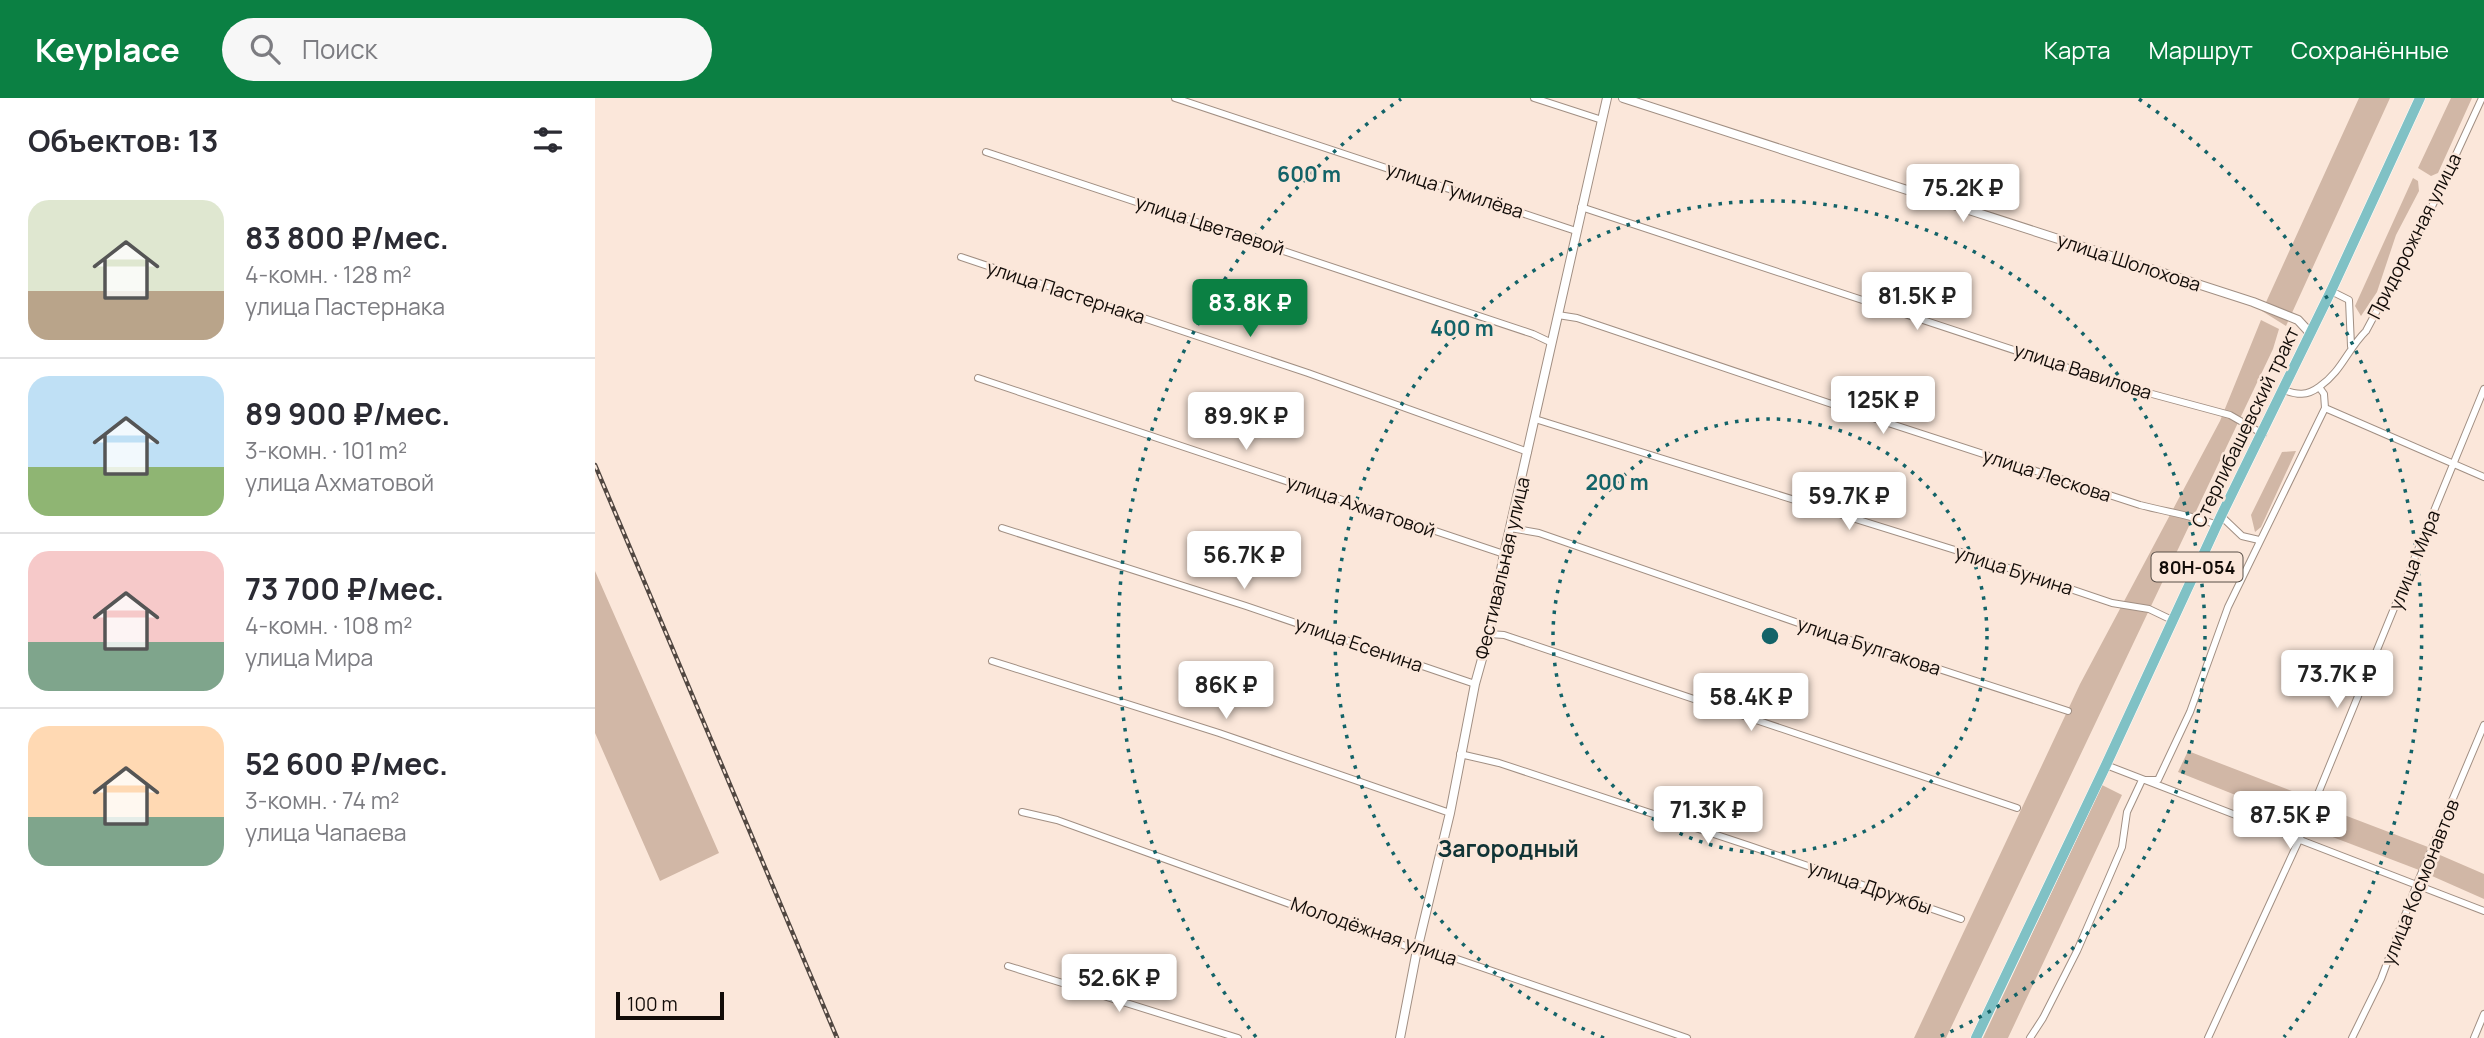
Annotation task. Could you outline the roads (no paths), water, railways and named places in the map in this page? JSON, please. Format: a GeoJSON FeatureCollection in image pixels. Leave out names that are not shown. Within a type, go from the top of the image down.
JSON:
{"type":"FeatureCollection","features":[{"type":"Feature","properties":{"kind":"main road","name":"Стерлибашевский тракт"},"geometry":{"type":"LineString","coordinates":[[1976,1038],[2420,98]]}},
{"type":"Feature","properties":{"kind":"street","name":"улица Гумилёва"},"geometry":{"type":"LineString","coordinates":[[1175,98],[1576,231]]}},
{"type":"Feature","properties":{"kind":"street"},"geometry":{"type":"LineString","coordinates":[[1534,98],[1602,120]]}},
{"type":"Feature","properties":{"kind":"street","name":"Фестивальная улица"},"geometry":{"type":"LineString","coordinates":[[1400,1038],[1417,950],[1450,813],[1475,684],[1489,635],[1504,554],[1607,98]]}},
{"type":"Feature","properties":{"kind":"street","name":"улица Шолохова"},"geometry":{"type":"LineString","coordinates":[[1623,98],[2253,302],[2298,320],[2310,333]]}},
{"type":"Feature","properties":{"kind":"street","name":"Придорожная улица"},"geometry":{"type":"LineString","coordinates":[[2319,387],[2336,373],[2351,346],[2366,331],[2429,213],[2482,98]]}},
{"type":"Feature","properties":{"kind":"street","name":"улица Цветаевой"},"geometry":{"type":"LineString","coordinates":[[986,152],[1494,320],[1552,343]]}},
{"type":"Feature","properties":{"kind":"street","name":"улица Вавилова"},"geometry":{"type":"LineString","coordinates":[[1581,207],[2141,391],[2230,415],[2263,435]]}},
{"type":"Feature","properties":{"kind":"street","name":"улица Пастернака"},"geometry":{"type":"LineString","coordinates":[[961,257],[1308,373],[1528,453]]}},
{"type":"Feature","properties":{"kind":"street"},"geometry":{"type":"LineString","coordinates":[[2331,291],[2349,300],[2351,346]]}},
{"type":"Feature","properties":{"kind":"street","name":"улица Лескова"},"geometry":{"type":"LineString","coordinates":[[1558,315],[1577,318],[2140,505],[2168,513],[2219,521]]}},
{"type":"Feature","properties":{"kind":"street","name":"улица Ахматовой"},"geometry":{"type":"LineString","coordinates":[[978,378],[1504,554]]}},
{"type":"Feature","properties":{"kind":"street"},"geometry":{"type":"LineString","coordinates":[[2142,780],[2158,780],[2190,712],[2228,607],[2325,408],[2324,394],[2319,387],[2312,393],[2298,395],[2284,390]]}},
{"type":"Feature","properties":{"kind":"street","name":"улица Мира"},"geometry":{"type":"LineString","coordinates":[[2208,1038],[2299,839],[2484,389]]}},
{"type":"Feature","properties":{"kind":"street"},"geometry":{"type":"LineString","coordinates":[[2325,408],[2484,477]]}},
{"type":"Feature","properties":{"kind":"street","name":"улица Бунина"},"geometry":{"type":"LineString","coordinates":[[1535,419],[1955,550],[2112,603],[2149,609],[2172,620]]}},
{"type":"Feature","properties":{"kind":"street"},"geometry":{"type":"LineString","coordinates":[[2219,521],[2242,536],[2259,540]]}},
{"type":"Feature","properties":{"kind":"street","name":"улица Есенина"},"geometry":{"type":"LineString","coordinates":[[1002,528],[1246,606],[1475,684]]}},
{"type":"Feature","properties":{"kind":"street","name":"улица Булгакова"},"geometry":{"type":"LineString","coordinates":[[1510,528],[1539,533],[1807,626],[2068,711]]}},
{"type":"Feature","properties":{"kind":"street"},"geometry":{"type":"LineString","coordinates":[[1489,635],[1504,635],[2017,808]]}},
{"type":"Feature","properties":{"kind":"street"},"geometry":{"type":"LineString","coordinates":[[992,661],[1219,733],[1450,813]]}},
{"type":"Feature","properties":{"kind":"street","name":"улица Космонавтов"},"geometry":{"type":"LineString","coordinates":[[2352,1038],[2381,979],[2416,886],[2484,725]]}},
{"type":"Feature","properties":{"kind":"street","name":"улица Дружбы"},"geometry":{"type":"LineString","coordinates":[[1460,754],[1552,780],[1961,919]]}},
{"type":"Feature","properties":{"kind":"street"},"geometry":{"type":"LineString","coordinates":[[2106,765],[2484,911]]}},
{"type":"Feature","properties":{"kind":"street"},"geometry":{"type":"LineString","coordinates":[[2031,1038],[2077,951],[2107,882],[2122,846],[2127,813],[2142,780]]}},
{"type":"Feature","properties":{"kind":"street","name":"Молодёжная улица"},"geometry":{"type":"LineString","coordinates":[[1022,812],[1057,820],[1417,950],[1434,951],[1687,1038]]}},
{"type":"Feature","properties":{"kind":"street"},"geometry":{"type":"LineString","coordinates":[[1008,966],[1238,1038]]}},
{"type":"Feature","properties":{"kind":"street"},"geometry":{"type":"LineString","coordinates":[[2474,1038],[2484,1014]]}},
{"type":"Feature","properties":{"kind":"railway"},"geometry":{"type":"LineString","coordinates":[[595,465],[837,1038]]}},
{"type":"Feature","properties":{"kind":"district","name":"Загородный"},"geometry":{"type":"Point","coordinates":[1508,848]}}]}
